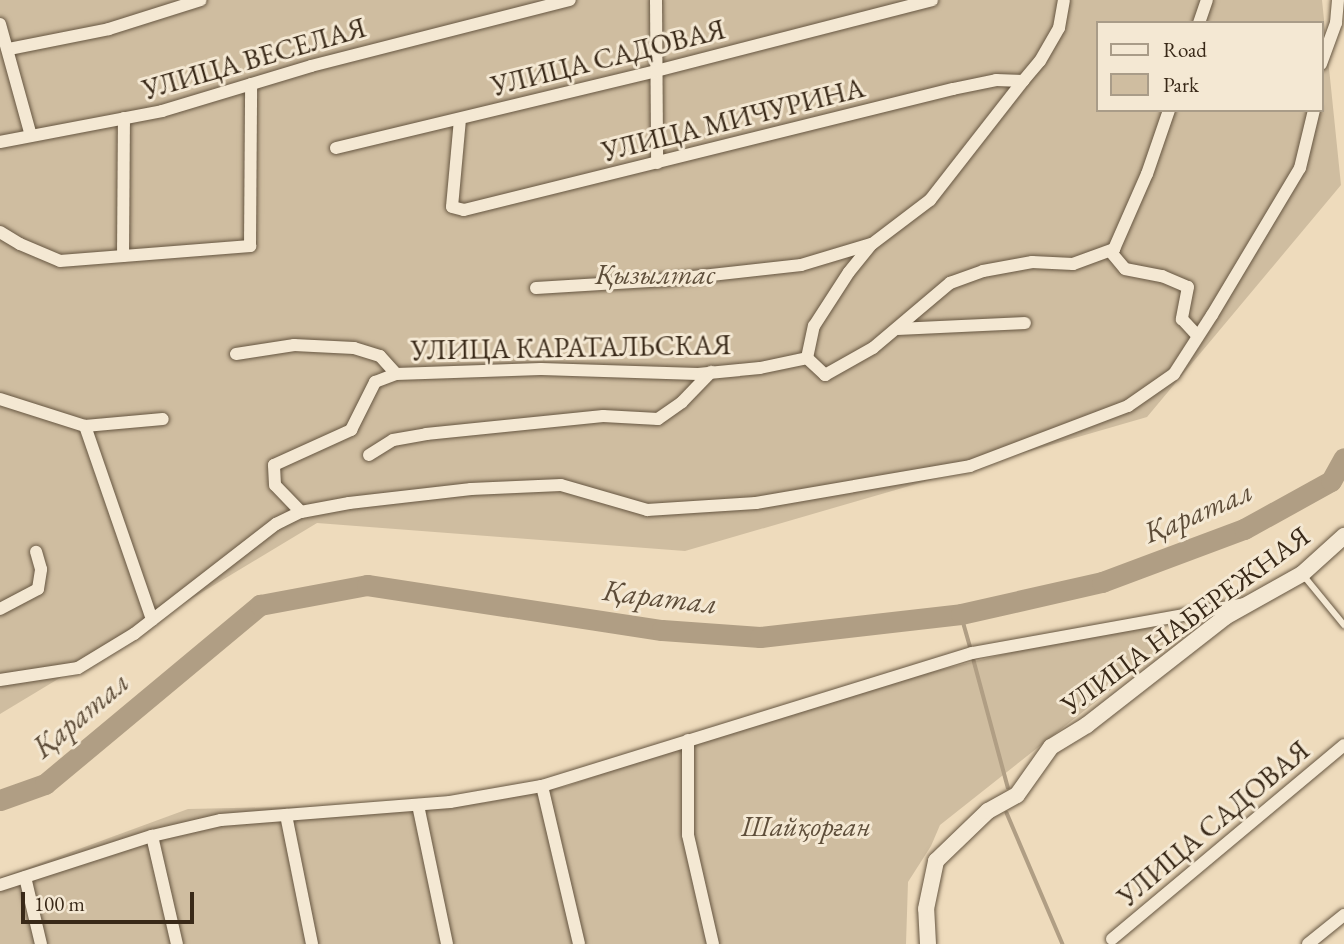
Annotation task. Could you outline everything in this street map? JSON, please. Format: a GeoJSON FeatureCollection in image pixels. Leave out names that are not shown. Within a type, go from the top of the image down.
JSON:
{"type":"FeatureCollection","features":[{"type":"Feature","properties":{"kind":"street"},"geometry":{"type":"LineString","coordinates":[[9,49],[109,29],[201,0]]}},
{"type":"Feature","properties":{"kind":"street","name":"УЛИЦА ВЕСЕЛАЯ"},"geometry":{"type":"LineString","coordinates":[[0,142],[162,111],[251,84],[570,0]]}},
{"type":"Feature","properties":{"kind":"street"},"geometry":{"type":"LineString","coordinates":[[656,0],[657,163]]}},
{"type":"Feature","properties":{"kind":"street","name":"УЛИЦА САДОВАЯ"},"geometry":{"type":"LineString","coordinates":[[336,148],[656,71],[932,0]]}},
{"type":"Feature","properties":{"kind":"street"},"geometry":{"type":"LineString","coordinates":[[1064,0],[1059,28],[1023,81],[930,200],[872,244],[849,272],[814,326],[807,358],[825,375],[873,348],[950,283],[984,271],[1032,262],[1073,264],[1114,249],[1147,174],[1168,112]]}},
{"type":"Feature","properties":{"kind":"street"},"geometry":{"type":"LineString","coordinates":[[1200,21],[1207,0]]}},
{"type":"Feature","properties":{"kind":"street"},"geometry":{"type":"LineString","coordinates":[[1323,59],[1336,23],[1338,0]]}},
{"type":"Feature","properties":{"kind":"street"},"geometry":{"type":"LineString","coordinates":[[0,24],[31,136]]}},
{"type":"Feature","properties":{"kind":"street","name":"УЛИЦА МИЧУРИНА"},"geometry":{"type":"LineString","coordinates":[[460,119],[452,207],[464,209],[964,87],[996,80],[1023,81]]}},
{"type":"Feature","properties":{"kind":"street"},"geometry":{"type":"LineString","coordinates":[[0,232],[20,244],[60,261],[250,246],[251,84]]}},
{"type":"Feature","properties":{"kind":"street"},"geometry":{"type":"LineString","coordinates":[[0,680],[78,668],[152,620],[276,524],[300,512],[349,503],[471,489],[561,485],[647,510],[756,503],[970,466],[1128,405],[1174,374],[1300,168],[1314,112]]}},
{"type":"Feature","properties":{"kind":"street"},"geometry":{"type":"LineString","coordinates":[[123,256],[124,118]]}},
{"type":"Feature","properties":{"kind":"street"},"geometry":{"type":"LineString","coordinates":[[536,288],[666,280],[801,265],[872,244]]}},
{"type":"Feature","properties":{"kind":"street"},"geometry":{"type":"LineString","coordinates":[[1110,251],[1125,269],[1162,276],[1188,287],[1182,318],[1198,336]]}},
{"type":"Feature","properties":{"kind":"street"},"geometry":{"type":"LineString","coordinates":[[898,329],[1025,323]]}},
{"type":"Feature","properties":{"kind":"street","name":"УЛИЦА КАРАТАЛЬСКАЯ"},"geometry":{"type":"LineString","coordinates":[[236,354],[294,345],[354,348],[380,356],[396,374],[541,369],[711,372],[760,368],[807,358]]}},
{"type":"Feature","properties":{"kind":"street"},"geometry":{"type":"LineString","coordinates":[[369,455],[393,440],[426,434],[603,416],[658,419],[682,402],[711,372]]}},
{"type":"Feature","properties":{"kind":"street"},"geometry":{"type":"LineString","coordinates":[[300,512],[275,485],[274,465],[351,430],[375,383],[396,374]]}},
{"type":"Feature","properties":{"kind":"street"},"geometry":{"type":"LineString","coordinates":[[0,399],[85,426],[163,419]]}},
{"type":"Feature","properties":{"kind":"street"},"geometry":{"type":"LineString","coordinates":[[85,426],[152,620]]}},
{"type":"Feature","properties":{"kind":"street","name":"УЛИЦА НАБЕРЕЖНАЯ"},"geometry":{"type":"LineString","coordinates":[[928,944],[926,909],[936,861],[988,811],[1017,795],[1051,747],[1087,725],[1225,617],[1302,574],[1344,536]]}},
{"type":"Feature","properties":{"kind":"street"},"geometry":{"type":"LineString","coordinates":[[0,609],[38,589],[41,569],[36,552]]}},
{"type":"Feature","properties":{"kind":"street"},"geometry":{"type":"LineString","coordinates":[[0,886],[152,836],[221,820],[418,805],[501,795],[542,786],[986,649],[1255,602]]}},
{"type":"Feature","properties":{"kind":"street"},"geometry":{"type":"LineString","coordinates":[[688,740],[688,835],[713,944]]}},
{"type":"Feature","properties":{"kind":"street","name":"УЛИЦА САДОВАЯ"},"geometry":{"type":"LineString","coordinates":[[1112,939],[1344,745]]}},
{"type":"Feature","properties":{"kind":"street"},"geometry":{"type":"LineString","coordinates":[[542,786],[579,944]]}},
{"type":"Feature","properties":{"kind":"street"},"geometry":{"type":"LineString","coordinates":[[418,805],[447,944]]}},
{"type":"Feature","properties":{"kind":"street"},"geometry":{"type":"LineString","coordinates":[[286,815],[312,944]]}},
{"type":"Feature","properties":{"kind":"street"},"geometry":{"type":"LineString","coordinates":[[152,836],[177,944]]}},
{"type":"Feature","properties":{"kind":"street"},"geometry":{"type":"LineString","coordinates":[[24,877],[41,944]]}},
{"type":"Feature","properties":{"kind":"street"},"geometry":{"type":"LineString","coordinates":[[1307,944],[1344,915]]}},
{"type":"Feature","properties":{"kind":"lane"},"geometry":{"type":"LineString","coordinates":[[1302,574],[1344,625]]}},
{"type":"Feature","properties":{"kind":"green space","name":"Қызылтас"},"geometry":{"type":"Polygon","coordinates":[[[0,0],[1322,0],[1341,185],[1147,417],[685,551],[317,523],[0,714],[0,0]]]}},
{"type":"Feature","properties":{"kind":"green space","name":"Шайқорған"},"geometry":{"type":"Polygon","coordinates":[[[1147,619],[1171,642],[940,825],[931,846],[908,882],[906,944],[0,944],[0,878],[188,809],[484,803],[567,786],[802,704],[1147,619]]]}},
{"type":"Feature","properties":{"kind":"waterway","name":"Қаратал"},"geometry":{"type":"LineString","coordinates":[[0,800],[45,784],[260,605],[367,585],[662,630],[760,637],[961,614],[1102,582],[1244,529],[1331,481],[1344,458]]}},
{"type":"Feature","properties":{"kind":"waterway"},"geometry":{"type":"LineString","coordinates":[[961,614],[971,650]]}},
{"type":"Feature","properties":{"kind":"waterway"},"geometry":{"type":"LineString","coordinates":[[973,657],[1008,787]]}},
{"type":"Feature","properties":{"kind":"waterway"},"geometry":{"type":"LineString","coordinates":[[1007,813],[1063,944]]}}]}
